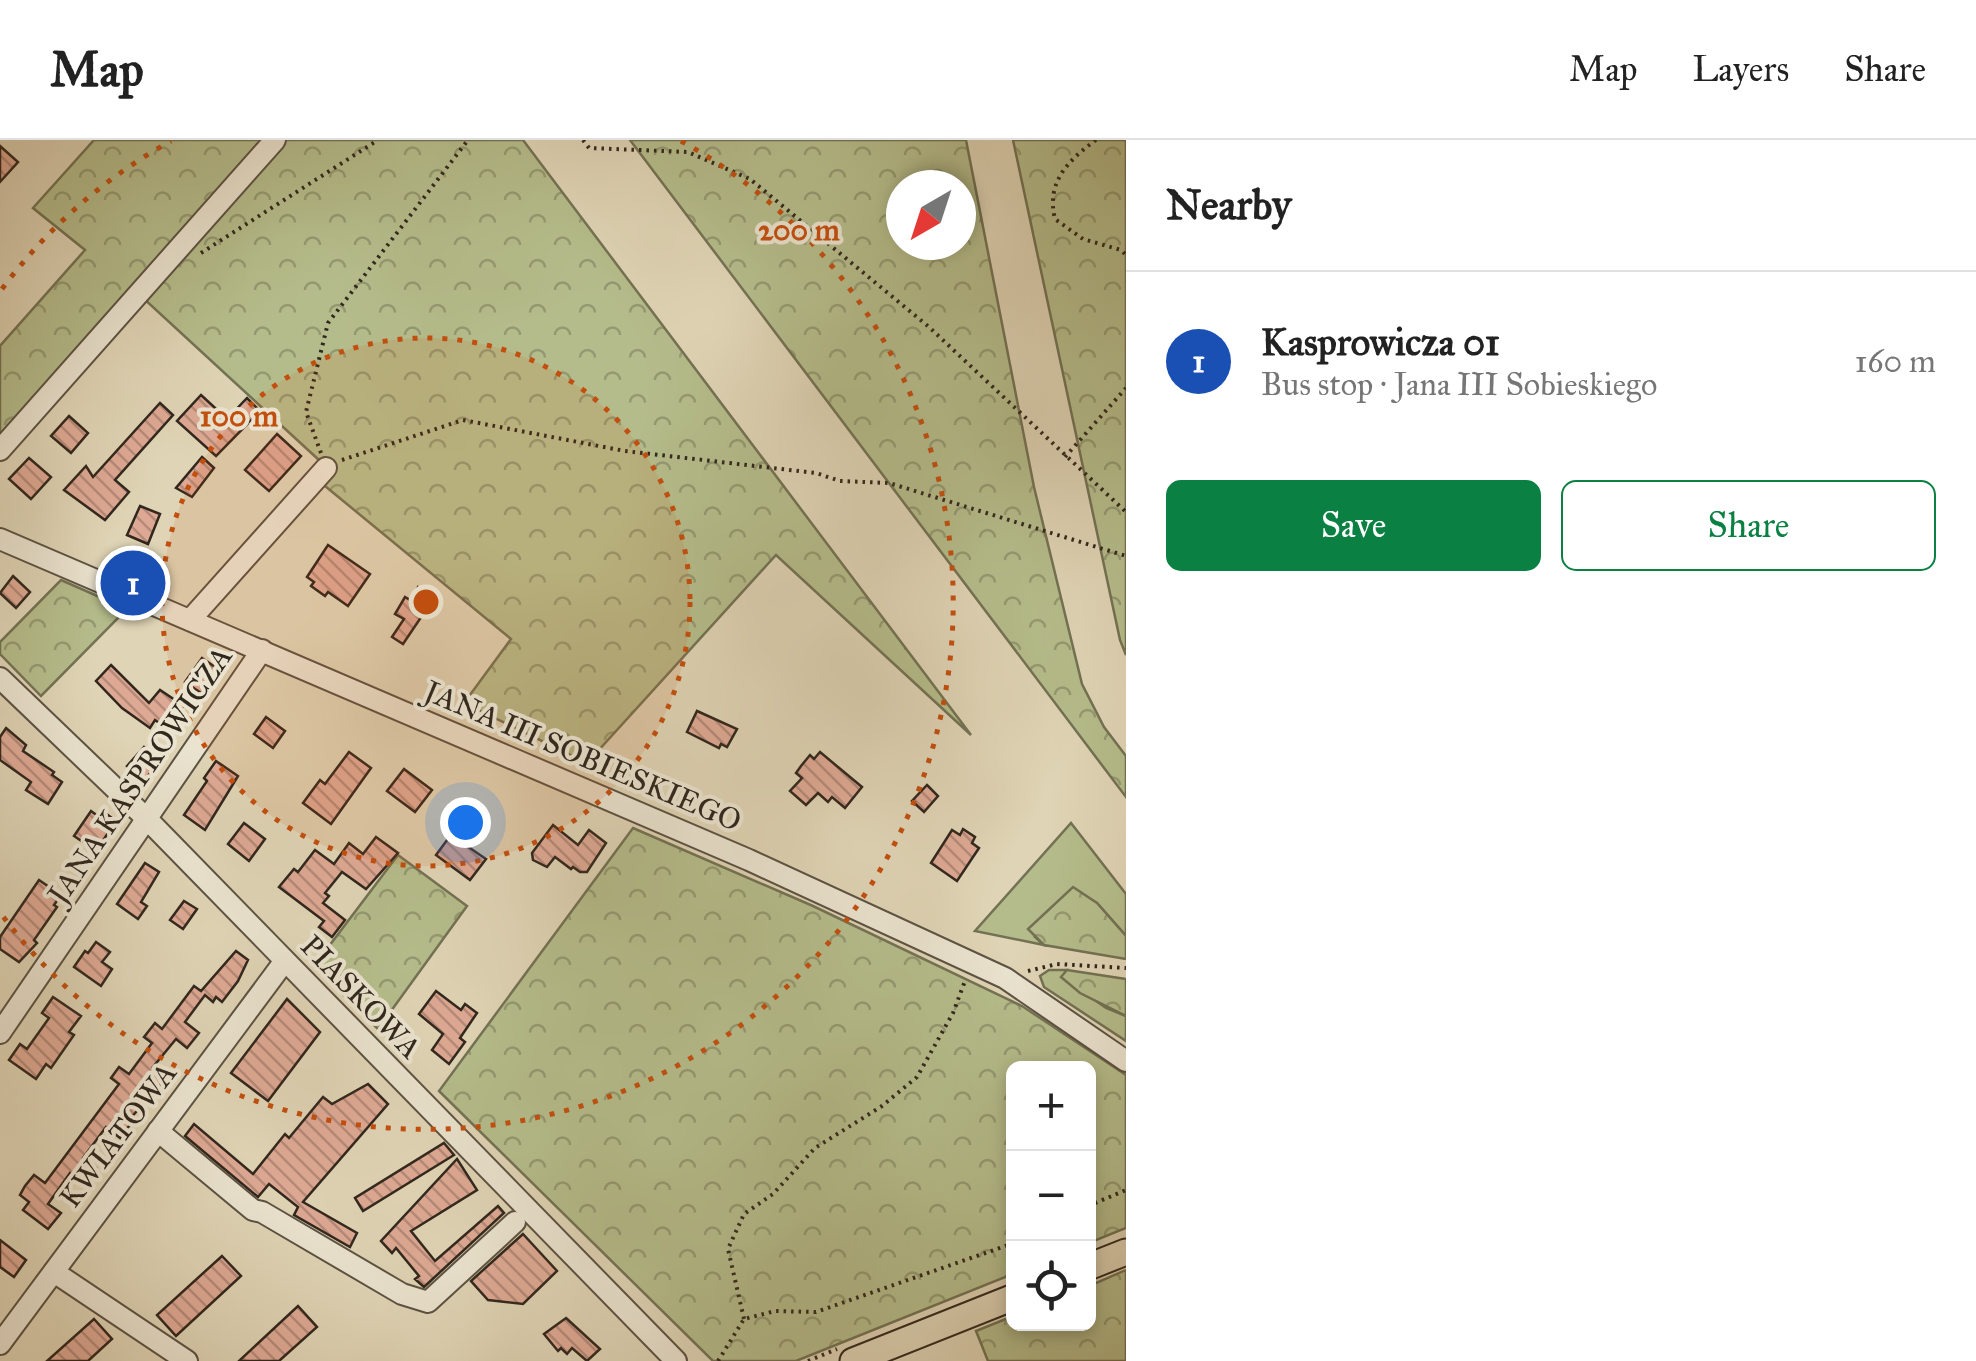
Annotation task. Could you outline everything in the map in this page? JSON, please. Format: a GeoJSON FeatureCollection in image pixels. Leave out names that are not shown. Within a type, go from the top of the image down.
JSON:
{"type":"FeatureCollection","features":[{"type":"Feature","properties":{"kind":"main road"},"geometry":{"type":"LineString","coordinates":[[1096,1264],[1126,1252]]}},
{"type":"Feature","properties":{"kind":"main road"},"geometry":{"type":"LineString","coordinates":[[853,1361],[1006,1300]]}},
{"type":"Feature","properties":{"kind":"street"},"geometry":{"type":"LineString","coordinates":[[0,450],[275,140]]}},
{"type":"Feature","properties":{"kind":"street"},"geometry":{"type":"LineString","coordinates":[[190,620],[326,468]]}},
{"type":"Feature","properties":{"kind":"street","name":"JANA III SOBIESKIEGO"},"geometry":{"type":"LineString","coordinates":[[0,539],[749,860],[1004,978],[1126,1061]]}},
{"type":"Feature","properties":{"kind":"street","name":"JANA KASPROWICZA"},"geometry":{"type":"LineString","coordinates":[[0,1033],[262,650]]}},
{"type":"Feature","properties":{"kind":"street","name":"PIASKOWA"},"geometry":{"type":"LineString","coordinates":[[0,679],[147,820],[676,1361]]}},
{"type":"Feature","properties":{"kind":"street","name":"KWIATOWA"},"geometry":{"type":"LineString","coordinates":[[0,1344],[284,962]]}},
{"type":"Feature","properties":{"kind":"street"},"geometry":{"type":"LineString","coordinates":[[158,1131],[253,1210],[402,1294],[428,1302],[515,1222]]}},
{"type":"Feature","properties":{"kind":"street"},"geometry":{"type":"LineString","coordinates":[[54,1272],[187,1361]]}},
{"type":"Feature","properties":{"kind":"path"},"geometry":{"type":"LineString","coordinates":[[189,260],[378,140]]}},
{"type":"Feature","properties":{"kind":"path"},"geometry":{"type":"LineString","coordinates":[[468,140],[328,323],[306,412],[326,468],[349,456],[463,420],[625,451],[816,473],[840,481],[888,482],[1126,556]]}},
{"type":"Feature","properties":{"kind":"path"},"geometry":{"type":"LineString","coordinates":[[582,140],[589,148],[688,152],[750,179],[929,327],[1126,512]]}},
{"type":"Feature","properties":{"kind":"path"},"geometry":{"type":"LineString","coordinates":[[1096,140],[1078,153],[1058,179],[1050,197],[1055,219],[1083,239],[1126,254]]}},
{"type":"Feature","properties":{"kind":"path"},"geometry":{"type":"LineString","coordinates":[[1065,457],[1126,388]]}},
{"type":"Feature","properties":{"kind":"path"},"geometry":{"type":"LineString","coordinates":[[718,1361],[744,1318],[728,1248],[744,1214],[773,1194],[815,1148],[882,1106],[917,1077],[953,1012],[972,964]]}},
{"type":"Feature","properties":{"kind":"path"},"geometry":{"type":"LineString","coordinates":[[1004,978],[1058,964],[1126,968]]}},
{"type":"Feature","properties":{"kind":"path"},"geometry":{"type":"LineString","coordinates":[[1096,1203],[1126,1190]]}},
{"type":"Feature","properties":{"kind":"path"},"geometry":{"type":"LineString","coordinates":[[744,1318],[774,1311],[816,1312],[1006,1245]]}},
{"type":"Feature","properties":{"kind":"green space"},"geometry":{"type":"Polygon","coordinates":[[[94,140],[268,140],[0,443],[0,346],[85,250],[33,208],[94,140]]]}},
{"type":"Feature","properties":{"kind":"green space"},"geometry":{"type":"Polygon","coordinates":[[[283,140],[523,140],[971,735],[776,555],[587,763],[464,703],[511,639],[325,486],[320,461],[143,298],[283,140]]]}},
{"type":"Feature","properties":{"kind":"green space"},"geometry":{"type":"Polygon","coordinates":[[[630,140],[966,140],[972,170],[886,170],[886,260],[976,260],[976,191],[1034,487],[1082,684],[1104,727],[1126,756],[1126,797],[630,140]]]}},
{"type":"Feature","properties":{"kind":"green space"},"geometry":{"type":"Polygon","coordinates":[[[1013,140],[1126,140],[1126,655],[1120,640],[1013,140]]]}},
{"type":"Feature","properties":{"kind":"green space"},"geometry":{"type":"Polygon","coordinates":[[[61,580],[127,609],[41,696],[0,654],[0,642],[61,580]]]}},
{"type":"Feature","properties":{"kind":"green space"},"geometry":{"type":"Polygon","coordinates":[[[1071,823],[1126,894],[1126,936],[1097,903],[1035,937],[1044,945],[975,931],[1071,823]]]}},
{"type":"Feature","properties":{"kind":"green space"},"geometry":{"type":"Polygon","coordinates":[[[633,828],[813,906],[1022,1006],[1126,1075],[1126,1228],[1096,1240],[1096,1061],[1006,1061],[1006,1277],[796,1361],[713,1361],[439,1091],[633,828]]]}},
{"type":"Feature","properties":{"kind":"green space"},"geometry":{"type":"Polygon","coordinates":[[[398,855],[467,906],[378,1029],[314,966],[398,855]]]}},
{"type":"Feature","properties":{"kind":"green space"},"geometry":{"type":"Polygon","coordinates":[[[1073,887],[1097,903],[1126,936],[1126,959],[1044,945],[1028,929],[1073,887]]]}},
{"type":"Feature","properties":{"kind":"green space"},"geometry":{"type":"Polygon","coordinates":[[[1049,970],[1067,970],[1062,977],[1106,1008],[1126,1016],[1126,1041],[1044,987],[1040,976],[1049,970]]]}},
{"type":"Feature","properties":{"kind":"green space"},"geometry":{"type":"Polygon","coordinates":[[[1067,970],[1126,979],[1126,1016],[1080,993],[1061,977],[1067,970]]]}},
{"type":"Feature","properties":{"kind":"green space"},"geometry":{"type":"Polygon","coordinates":[[[1126,1270],[1126,1361],[988,1361],[976,1331],[1006,1319],[1006,1331],[1096,1331],[1096,1283],[1126,1270]]]}},
{"type":"Feature","properties":{"kind":"building"},"geometry":{"type":"Polygon","coordinates":[[[0,146],[18,162],[0,182],[0,146]]]}},
{"type":"Feature","properties":{"kind":"building"},"geometry":{"type":"Polygon","coordinates":[[[201,395],[227,419],[247,398],[260,411],[216,456],[177,421],[201,395]]]}},
{"type":"Feature","properties":{"kind":"building"},"geometry":{"type":"Polygon","coordinates":[[[160,403],[173,415],[115,480],[129,492],[105,520],[64,490],[86,466],[93,477],[160,403]]]}},
{"type":"Feature","properties":{"kind":"building"},"geometry":{"type":"Polygon","coordinates":[[[69,416],[88,433],[71,453],[51,436],[69,416]]]}},
{"type":"Feature","properties":{"kind":"building"},"geometry":{"type":"Polygon","coordinates":[[[277,434],[301,456],[269,491],[245,470],[277,434]]]}},
{"type":"Feature","properties":{"kind":"building"},"geometry":{"type":"Polygon","coordinates":[[[202,457],[214,468],[192,497],[176,488],[202,457]]]}},
{"type":"Feature","properties":{"kind":"building"},"geometry":{"type":"Polygon","coordinates":[[[29,458],[51,477],[31,499],[9,479],[29,458]]]}},
{"type":"Feature","properties":{"kind":"building"},"geometry":{"type":"Polygon","coordinates":[[[140,506],[160,514],[148,544],[127,535],[140,506]]]}},
{"type":"Feature","properties":{"kind":"building"},"geometry":{"type":"Polygon","coordinates":[[[328,545],[370,574],[348,606],[328,592],[325,596],[311,586],[314,582],[307,577],[328,545]]]}},
{"type":"Feature","properties":{"kind":"building"},"geometry":{"type":"Polygon","coordinates":[[[13,576],[30,592],[16,608],[0,593],[13,576]]]}},
{"type":"Feature","properties":{"kind":"building"},"geometry":{"type":"Polygon","coordinates":[[[418,587],[434,598],[403,644],[392,637],[404,619],[395,614],[405,597],[410,600],[418,587]]]}},
{"type":"Feature","properties":{"kind":"building"},"geometry":{"type":"Polygon","coordinates":[[[202,658],[221,671],[204,695],[185,682],[202,658]]]}},
{"type":"Feature","properties":{"kind":"building"},"geometry":{"type":"Polygon","coordinates":[[[111,665],[149,703],[160,690],[181,704],[165,727],[155,720],[150,728],[122,708],[96,681],[111,665]]]}},
{"type":"Feature","properties":{"kind":"building"},"geometry":{"type":"Polygon","coordinates":[[[697,711],[737,729],[727,747],[721,744],[719,748],[687,732],[697,711]]]}},
{"type":"Feature","properties":{"kind":"building"},"geometry":{"type":"Polygon","coordinates":[[[266,717],[285,731],[273,748],[254,734],[266,717]]]}},
{"type":"Feature","properties":{"kind":"building"},"geometry":{"type":"Polygon","coordinates":[[[6,728],[26,745],[23,751],[62,782],[48,804],[26,790],[31,782],[0,760],[0,737],[6,728]]]}},
{"type":"Feature","properties":{"kind":"building"},"geometry":{"type":"Polygon","coordinates":[[[144,747],[161,761],[144,780],[127,766],[144,747]]]}},
{"type":"Feature","properties":{"kind":"building"},"geometry":{"type":"Polygon","coordinates":[[[349,752],[371,768],[331,824],[303,803],[320,780],[325,784],[349,752]]]}},
{"type":"Feature","properties":{"kind":"building"},"geometry":{"type":"Polygon","coordinates":[[[820,752],[862,787],[845,808],[832,797],[828,802],[818,793],[806,805],[790,791],[802,778],[796,773],[801,766],[810,755],[814,759],[820,752]]]}},
{"type":"Feature","properties":{"kind":"building"},"geometry":{"type":"Polygon","coordinates":[[[216,761],[238,776],[205,830],[184,815],[216,761]]]}},
{"type":"Feature","properties":{"kind":"building"},"geometry":{"type":"Polygon","coordinates":[[[404,769],[432,790],[415,812],[387,791],[404,769]]]}},
{"type":"Feature","properties":{"kind":"building"},"geometry":{"type":"Polygon","coordinates":[[[927,785],[938,796],[924,812],[912,801],[927,785]]]}},
{"type":"Feature","properties":{"kind":"building"},"geometry":{"type":"Polygon","coordinates":[[[91,811],[102,819],[105,813],[116,821],[96,851],[74,836],[91,811]]]}},
{"type":"Feature","properties":{"kind":"building"},"geometry":{"type":"Polygon","coordinates":[[[244,823],[265,839],[249,861],[228,844],[244,823]]]}},
{"type":"Feature","properties":{"kind":"building"},"geometry":{"type":"Polygon","coordinates":[[[459,824],[472,833],[464,844],[486,859],[470,880],[436,855],[459,824]]]}},
{"type":"Feature","properties":{"kind":"building"},"geometry":{"type":"Polygon","coordinates":[[[553,825],[578,845],[589,830],[606,843],[587,872],[571,869],[555,857],[547,867],[533,860],[532,853],[553,825]]]}},
{"type":"Feature","properties":{"kind":"building"},"geometry":{"type":"Polygon","coordinates":[[[963,829],[975,837],[972,843],[979,848],[957,881],[931,863],[952,830],[960,835],[963,829]]]}},
{"type":"Feature","properties":{"kind":"building"},"geometry":{"type":"Polygon","coordinates":[[[376,837],[398,853],[366,889],[342,872],[325,893],[329,896],[323,903],[345,920],[332,937],[319,927],[324,921],[279,887],[294,869],[298,872],[315,850],[334,864],[349,843],[363,854],[376,837]]]}},
{"type":"Feature","properties":{"kind":"building"},"geometry":{"type":"Polygon","coordinates":[[[145,863],[159,872],[141,902],[147,906],[138,919],[117,904],[145,863]]]}},
{"type":"Feature","properties":{"kind":"building"},"geometry":{"type":"Polygon","coordinates":[[[39,880],[61,895],[34,940],[37,943],[19,962],[0,949],[0,937],[39,880]]]}},
{"type":"Feature","properties":{"kind":"building"},"geometry":{"type":"Polygon","coordinates":[[[184,901],[197,909],[183,929],[170,920],[184,901]]]}},
{"type":"Feature","properties":{"kind":"building"},"geometry":{"type":"Polygon","coordinates":[[[96,942],[110,952],[102,962],[112,969],[101,986],[74,967],[96,942]]]}},
{"type":"Feature","properties":{"kind":"building"},"geometry":{"type":"Polygon","coordinates":[[[236,951],[248,960],[238,981],[222,1002],[216,997],[213,1002],[205,995],[185,1022],[199,1033],[187,1048],[176,1039],[153,1067],[167,1077],[129,1120],[132,1122],[120,1138],[106,1127],[83,1158],[96,1168],[84,1183],[70,1173],[48,1204],[61,1213],[48,1229],[23,1210],[29,1202],[20,1195],[25,1186],[34,1175],[45,1183],[119,1084],[111,1078],[119,1067],[129,1074],[152,1043],[144,1037],[155,1023],[162,1029],[194,986],[201,991],[236,951]]]}},
{"type":"Feature","properties":{"kind":"building"},"geometry":{"type":"Polygon","coordinates":[[[436,991],[461,1010],[465,1004],[477,1013],[460,1038],[465,1042],[449,1064],[432,1050],[443,1034],[419,1014],[436,991]]]}},
{"type":"Feature","properties":{"kind":"building"},"geometry":{"type":"Polygon","coordinates":[[[53,997],[81,1016],[69,1032],[74,1035],[51,1068],[46,1064],[36,1079],[9,1060],[20,1044],[27,1049],[49,1018],[42,1013],[53,997]]]}},
{"type":"Feature","properties":{"kind":"building"},"geometry":{"type":"Polygon","coordinates":[[[287,999],[320,1032],[268,1101],[231,1073],[287,999]]]}},
{"type":"Feature","properties":{"kind":"building"},"geometry":{"type":"Polygon","coordinates":[[[368,1084],[388,1104],[303,1202],[357,1233],[350,1247],[294,1215],[298,1207],[269,1184],[258,1197],[185,1136],[194,1124],[253,1174],[285,1134],[289,1138],[323,1097],[332,1104],[368,1084]]]}},
{"type":"Feature","properties":{"kind":"building"},"geometry":{"type":"Polygon","coordinates":[[[444,1143],[454,1155],[363,1211],[355,1198],[444,1143]]]}},
{"type":"Feature","properties":{"kind":"building"},"geometry":{"type":"Polygon","coordinates":[[[457,1159],[477,1190],[411,1231],[435,1261],[498,1206],[504,1213],[424,1287],[396,1248],[392,1253],[381,1241],[457,1159]]]}},
{"type":"Feature","properties":{"kind":"building"},"geometry":{"type":"Polygon","coordinates":[[[523,1234],[557,1271],[523,1304],[488,1300],[471,1281],[523,1234]]]}},
{"type":"Feature","properties":{"kind":"building"},"geometry":{"type":"Polygon","coordinates":[[[0,1240],[26,1260],[14,1277],[0,1267],[0,1240]]]}},
{"type":"Feature","properties":{"kind":"building"},"geometry":{"type":"Polygon","coordinates":[[[222,1256],[241,1276],[176,1336],[157,1315],[222,1256]]]}},
{"type":"Feature","properties":{"kind":"building"},"geometry":{"type":"Polygon","coordinates":[[[298,1306],[317,1327],[279,1361],[239,1361],[298,1306]]]}},
{"type":"Feature","properties":{"kind":"building"},"geometry":{"type":"Polygon","coordinates":[[[566,1318],[600,1349],[587,1361],[572,1348],[567,1354],[561,1348],[558,1351],[544,1334],[566,1318]]]}},
{"type":"Feature","properties":{"kind":"building"},"geometry":{"type":"Polygon","coordinates":[[[94,1319],[112,1339],[88,1361],[47,1361],[94,1319]]]}},
{"type":"Feature","properties":{"kind":"place","name":"Kasprowicza 01"},"geometry":{"type":"Point","coordinates":[133,583]}}]}
